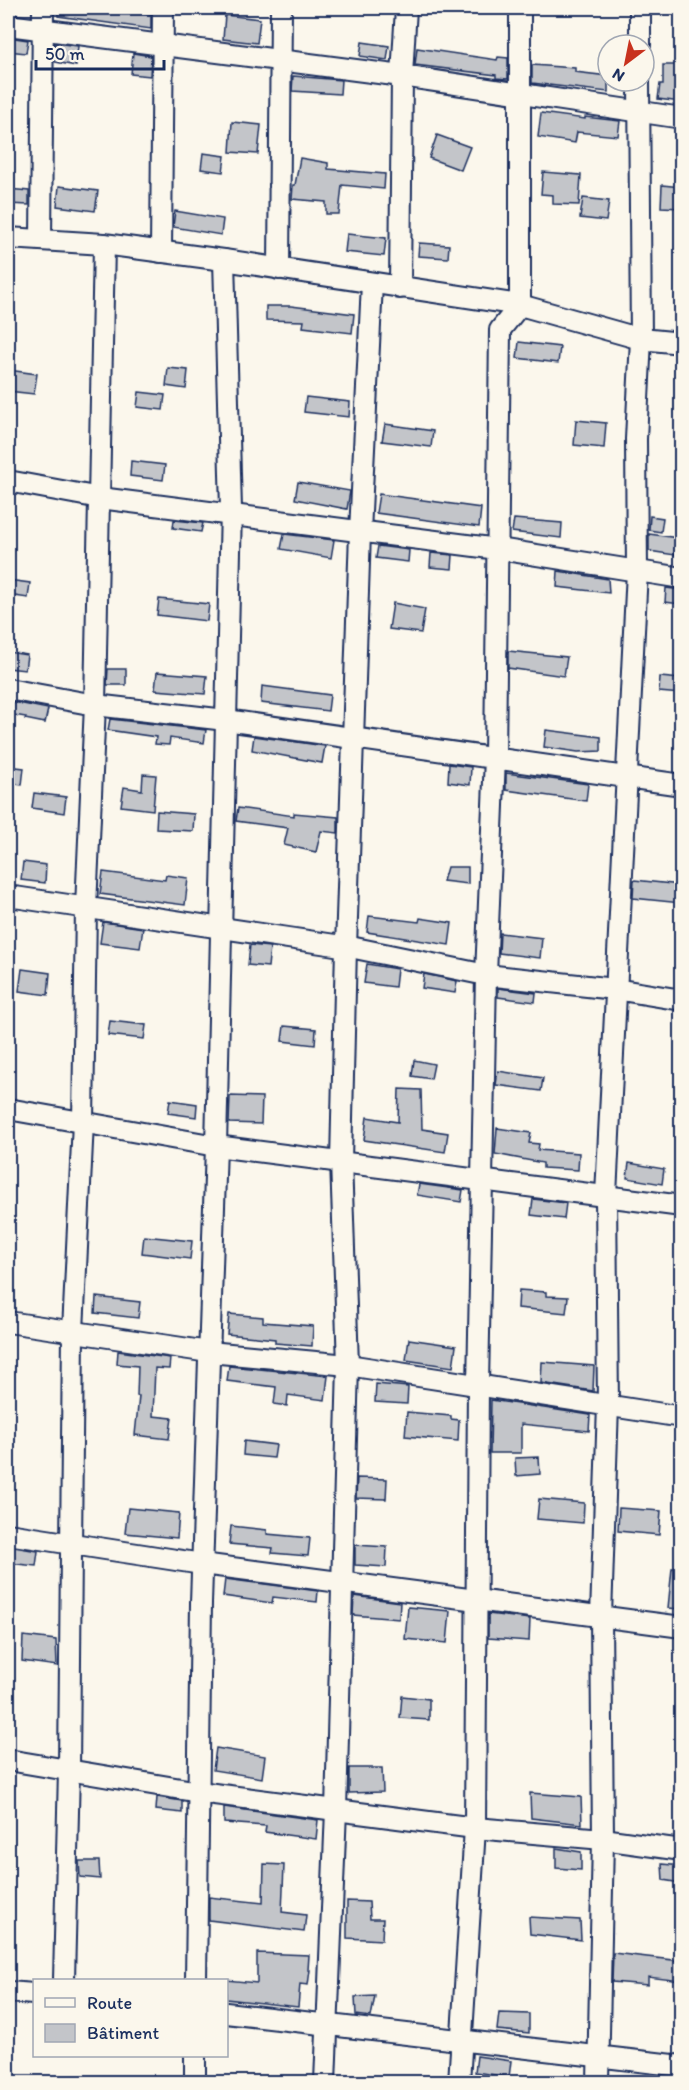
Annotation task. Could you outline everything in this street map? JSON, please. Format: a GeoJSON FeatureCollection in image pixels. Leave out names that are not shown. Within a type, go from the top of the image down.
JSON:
{"type":"FeatureCollection","features":[{"type":"Feature","properties":{"kind":"street"},"geometry":{"type":"LineString","coordinates":[[40,240],[43,8]]}},
{"type":"Feature","properties":{"kind":"street"},"geometry":{"type":"LineString","coordinates":[[161,252],[163,8]]}},
{"type":"Feature","properties":{"kind":"street"},"geometry":{"type":"LineString","coordinates":[[279,268],[281,8]]}},
{"type":"Feature","properties":{"kind":"street"},"geometry":{"type":"LineString","coordinates":[[400,288],[402,76],[406,8]]}},
{"type":"Feature","properties":{"kind":"street"},"geometry":{"type":"LineString","coordinates":[[459,2082],[475,1828],[478,1385],[486,975],[495,757],[500,330],[520,305],[520,8]]}},
{"type":"Feature","properties":{"kind":"street"},"geometry":{"type":"LineString","coordinates":[[640,8],[640,33]]}},
{"type":"Feature","properties":{"kind":"street"},"geometry":{"type":"LineString","coordinates":[[8,25],[402,76],[681,118]]}},
{"type":"Feature","properties":{"kind":"street"},"geometry":{"type":"LineString","coordinates":[[598,2082],[603,1839],[601,1616],[608,1405],[606,1195],[637,571],[636,439],[641,339],[639,93]]}},
{"type":"Feature","properties":{"kind":"street"},"geometry":{"type":"LineString","coordinates":[[8,238],[104,244],[520,305],[641,339],[681,343]]}},
{"type":"Feature","properties":{"kind":"street"},"geometry":{"type":"LineString","coordinates":[[63,1979],[69,1770],[73,1330],[83,1122],[86,907],[95,705],[104,244]]}},
{"type":"Feature","properties":{"kind":"street"},"geometry":{"type":"LineString","coordinates":[[196,1979],[202,1564],[216,1146],[231,516],[224,260]]}},
{"type":"Feature","properties":{"kind":"street"},"geometry":{"type":"LineString","coordinates":[[326,2082],[348,1365],[341,1161],[346,947],[360,532],[372,283]]}},
{"type":"Feature","properties":{"kind":"street"},"geometry":{"type":"LineString","coordinates":[[8,481],[100,498],[498,549],[681,578]]}},
{"type":"Feature","properties":{"kind":"street"},"geometry":{"type":"LineString","coordinates":[[8,689],[95,705],[226,720],[681,785]]}},
{"type":"Feature","properties":{"kind":"street"},"geometry":{"type":"LineString","coordinates":[[8,896],[346,947],[486,975],[681,1000]]}},
{"type":"Feature","properties":{"kind":"street"},"geometry":{"type":"LineString","coordinates":[[8,1110],[216,1146],[681,1206]]}},
{"type":"Feature","properties":{"kind":"street"},"geometry":{"type":"LineString","coordinates":[[8,1322],[209,1352],[348,1365],[681,1417]]}},
{"type":"Feature","properties":{"kind":"street"},"geometry":{"type":"LineString","coordinates":[[8,1534],[202,1564],[681,1627]]}},
{"type":"Feature","properties":{"kind":"street"},"geometry":{"type":"LineString","coordinates":[[8,1760],[199,1792],[475,1828],[603,1839],[681,1850]]}},
{"type":"Feature","properties":{"kind":"street"},"geometry":{"type":"LineString","coordinates":[[8,1992],[33,1994]]}},
{"type":"Feature","properties":{"kind":"street"},"geometry":{"type":"LineString","coordinates":[[228,2013],[681,2066]]}},
{"type":"Feature","properties":{"kind":"street"},"geometry":{"type":"LineString","coordinates":[[195,2057],[195,2082]]}},
{"type":"Feature","properties":{"kind":"building"},"geometry":{"type":"Polygon","coordinates":[[[58,8],[103,8],[151,14],[151,29],[58,16],[58,8]]]}},
{"type":"Feature","properties":{"kind":"building"},"geometry":{"type":"Polygon","coordinates":[[[225,15],[260,19],[257,43],[223,39],[225,15]]]}},
{"type":"Feature","properties":{"kind":"building"},"geometry":{"type":"Polygon","coordinates":[[[8,37],[28,40],[26,53],[8,51],[8,37]]]}},
{"type":"Feature","properties":{"kind":"building"},"geometry":{"type":"Polygon","coordinates":[[[362,42],[389,46],[387,60],[360,56],[362,42]]]}},
{"type":"Feature","properties":{"kind":"building"},"geometry":{"type":"Polygon","coordinates":[[[55,43],[78,46],[76,66],[55,62],[55,43]]]}},
{"type":"Feature","properties":{"kind":"building"},"geometry":{"type":"Polygon","coordinates":[[[417,48],[497,60],[498,57],[508,58],[508,79],[496,78],[496,75],[415,65],[417,48]]]}},
{"type":"Feature","properties":{"kind":"building"},"geometry":{"type":"Polygon","coordinates":[[[133,53],[151,56],[150,76],[131,74],[133,53]]]}},
{"type":"Feature","properties":{"kind":"building"},"geometry":{"type":"Polygon","coordinates":[[[532,65],[575,68],[575,72],[596,75],[596,91],[532,83],[532,65]]]}},
{"type":"Feature","properties":{"kind":"building"},"geometry":{"type":"Polygon","coordinates":[[[663,65],[677,65],[677,83],[681,83],[681,102],[658,99],[660,84],[663,84],[663,65]]]}},
{"type":"Feature","properties":{"kind":"building"},"geometry":{"type":"Polygon","coordinates":[[[293,76],[341,80],[340,94],[292,91],[293,76]]]}},
{"type":"Feature","properties":{"kind":"building"},"geometry":{"type":"Polygon","coordinates":[[[541,113],[620,121],[618,136],[577,132],[575,143],[538,137],[541,113]]]}},
{"type":"Feature","properties":{"kind":"building"},"geometry":{"type":"Polygon","coordinates":[[[232,122],[261,125],[258,154],[230,152],[232,122]]]}},
{"type":"Feature","properties":{"kind":"building"},"geometry":{"type":"Polygon","coordinates":[[[437,135],[470,147],[461,170],[429,158],[437,135]]]}},
{"type":"Feature","properties":{"kind":"building"},"geometry":{"type":"Polygon","coordinates":[[[203,153],[225,156],[223,172],[201,169],[203,153]]]}},
{"type":"Feature","properties":{"kind":"building"},"geometry":{"type":"Polygon","coordinates":[[[300,158],[328,163],[328,169],[385,174],[384,189],[342,185],[339,214],[326,214],[326,202],[292,199],[300,158]]]}},
{"type":"Feature","properties":{"kind":"building"},"geometry":{"type":"Polygon","coordinates":[[[543,172],[581,175],[579,205],[553,204],[553,195],[541,194],[543,172]]]}},
{"type":"Feature","properties":{"kind":"building"},"geometry":{"type":"Polygon","coordinates":[[[662,185],[681,187],[681,208],[661,207],[662,185]]]}},
{"type":"Feature","properties":{"kind":"building"},"geometry":{"type":"Polygon","coordinates":[[[59,186],[98,191],[95,211],[57,206],[59,186]]]}},
{"type":"Feature","properties":{"kind":"building"},"geometry":{"type":"Polygon","coordinates":[[[8,189],[29,191],[29,205],[8,204],[8,189]]]}},
{"type":"Feature","properties":{"kind":"building"},"geometry":{"type":"Polygon","coordinates":[[[583,198],[609,201],[606,221],[580,218],[583,198]]]}},
{"type":"Feature","properties":{"kind":"building"},"geometry":{"type":"Polygon","coordinates":[[[175,211],[223,219],[221,235],[173,227],[175,211]]]}},
{"type":"Feature","properties":{"kind":"building"},"geometry":{"type":"Polygon","coordinates":[[[347,234],[386,238],[384,256],[345,252],[347,234]]]}},
{"type":"Feature","properties":{"kind":"building"},"geometry":{"type":"Polygon","coordinates":[[[419,243],[449,245],[448,258],[418,256],[419,243]]]}},
{"type":"Feature","properties":{"kind":"building"},"geometry":{"type":"Polygon","coordinates":[[[266,306],[291,306],[354,314],[352,333],[303,327],[304,321],[266,320],[266,306]]]}},
{"type":"Feature","properties":{"kind":"building"},"geometry":{"type":"Polygon","coordinates":[[[519,342],[560,347],[558,363],[517,358],[519,342]]]}},
{"type":"Feature","properties":{"kind":"building"},"geometry":{"type":"Polygon","coordinates":[[[168,368],[188,370],[186,389],[166,386],[168,368]]]}},
{"type":"Feature","properties":{"kind":"building"},"geometry":{"type":"Polygon","coordinates":[[[8,370],[37,374],[34,394],[8,391],[8,370]]]}},
{"type":"Feature","properties":{"kind":"building"},"geometry":{"type":"Polygon","coordinates":[[[139,392],[165,395],[163,410],[137,407],[139,392]]]}},
{"type":"Feature","properties":{"kind":"building"},"geometry":{"type":"Polygon","coordinates":[[[306,397],[350,402],[349,417],[304,412],[306,397]]]}},
{"type":"Feature","properties":{"kind":"building"},"geometry":{"type":"Polygon","coordinates":[[[576,420],[606,423],[604,448],[574,445],[576,420]]]}},
{"type":"Feature","properties":{"kind":"building"},"geometry":{"type":"Polygon","coordinates":[[[385,424],[433,431],[431,447],[382,441],[385,424]]]}},
{"type":"Feature","properties":{"kind":"building"},"geometry":{"type":"Polygon","coordinates":[[[131,461],[165,465],[163,480],[130,476],[131,461]]]}},
{"type":"Feature","properties":{"kind":"building"},"geometry":{"type":"Polygon","coordinates":[[[298,482],[350,491],[347,509],[295,499],[298,482]]]}},
{"type":"Feature","properties":{"kind":"building"},"geometry":{"type":"Polygon","coordinates":[[[379,494],[481,508],[479,527],[376,513],[379,494]]]}},
{"type":"Feature","properties":{"kind":"building"},"geometry":{"type":"Polygon","coordinates":[[[650,516],[663,518],[661,532],[649,530],[650,516]]]}},
{"type":"Feature","properties":{"kind":"building"},"geometry":{"type":"Polygon","coordinates":[[[514,519],[562,523],[561,538],[512,532],[514,519]]]}},
{"type":"Feature","properties":{"kind":"building"},"geometry":{"type":"Polygon","coordinates":[[[174,520],[203,523],[201,532],[173,528],[174,520]]]}},
{"type":"Feature","properties":{"kind":"building"},"geometry":{"type":"Polygon","coordinates":[[[284,534],[334,540],[331,558],[281,549],[284,534]]]}},
{"type":"Feature","properties":{"kind":"building"},"geometry":{"type":"Polygon","coordinates":[[[649,534],[678,538],[675,555],[649,551],[649,534]]]}},
{"type":"Feature","properties":{"kind":"building"},"geometry":{"type":"Polygon","coordinates":[[[378,546],[409,550],[408,562],[376,558],[378,546]]]}},
{"type":"Feature","properties":{"kind":"building"},"geometry":{"type":"Polygon","coordinates":[[[431,553],[453,555],[452,569],[430,567],[431,553]]]}},
{"type":"Feature","properties":{"kind":"building"},"geometry":{"type":"Polygon","coordinates":[[[558,571],[608,579],[609,593],[557,587],[558,571]]]}},
{"type":"Feature","properties":{"kind":"building"},"geometry":{"type":"Polygon","coordinates":[[[8,580],[30,583],[28,598],[8,595],[8,580]]]}},
{"type":"Feature","properties":{"kind":"building"},"geometry":{"type":"Polygon","coordinates":[[[666,588],[681,590],[681,604],[665,602],[666,588]]]}},
{"type":"Feature","properties":{"kind":"building"},"geometry":{"type":"Polygon","coordinates":[[[159,599],[209,604],[207,621],[157,615],[159,599]]]}},
{"type":"Feature","properties":{"kind":"building"},"geometry":{"type":"Polygon","coordinates":[[[393,603],[425,609],[421,633],[389,629],[393,603]]]}},
{"type":"Feature","properties":{"kind":"building"},"geometry":{"type":"Polygon","coordinates":[[[508,651],[567,657],[564,676],[508,668],[508,651]]]}},
{"type":"Feature","properties":{"kind":"building"},"geometry":{"type":"Polygon","coordinates":[[[8,652],[27,655],[25,670],[8,668],[8,652]]]}},
{"type":"Feature","properties":{"kind":"building"},"geometry":{"type":"Polygon","coordinates":[[[108,669],[126,669],[126,685],[107,685],[108,669]]]}},
{"type":"Feature","properties":{"kind":"building"},"geometry":{"type":"Polygon","coordinates":[[[157,672],[207,676],[205,694],[155,690],[157,672]]]}},
{"type":"Feature","properties":{"kind":"building"},"geometry":{"type":"Polygon","coordinates":[[[660,677],[681,679],[681,694],[659,692],[660,677]]]}},
{"type":"Feature","properties":{"kind":"building"},"geometry":{"type":"Polygon","coordinates":[[[262,686],[330,695],[328,711],[261,703],[262,686]]]}},
{"type":"Feature","properties":{"kind":"building"},"geometry":{"type":"Polygon","coordinates":[[[8,701],[48,709],[45,723],[8,714],[8,701]]]}},
{"type":"Feature","properties":{"kind":"building"},"geometry":{"type":"Polygon","coordinates":[[[110,719],[206,730],[204,743],[170,738],[169,745],[155,744],[156,737],[108,730],[110,719]]]}},
{"type":"Feature","properties":{"kind":"building"},"geometry":{"type":"Polygon","coordinates":[[[546,730],[601,737],[601,751],[578,752],[544,747],[546,730]]]}},
{"type":"Feature","properties":{"kind":"building"},"geometry":{"type":"Polygon","coordinates":[[[254,736],[325,746],[322,763],[252,750],[254,736]]]}},
{"type":"Feature","properties":{"kind":"building"},"geometry":{"type":"Polygon","coordinates":[[[449,764],[471,767],[470,785],[448,782],[449,764]]]}},
{"type":"Feature","properties":{"kind":"building"},"geometry":{"type":"Polygon","coordinates":[[[8,766],[24,768],[22,785],[8,783],[8,766]]]}},
{"type":"Feature","properties":{"kind":"building"},"geometry":{"type":"Polygon","coordinates":[[[506,773],[588,784],[586,801],[506,790],[506,773]]]}},
{"type":"Feature","properties":{"kind":"building"},"geometry":{"type":"Polygon","coordinates":[[[143,774],[156,775],[153,810],[121,806],[124,787],[142,790],[143,774]]]}},
{"type":"Feature","properties":{"kind":"building"},"geometry":{"type":"Polygon","coordinates":[[[34,793],[66,797],[64,813],[32,808],[34,793]]]}},
{"type":"Feature","properties":{"kind":"building"},"geometry":{"type":"Polygon","coordinates":[[[238,808],[294,816],[294,813],[338,817],[338,833],[321,831],[316,852],[284,845],[288,828],[236,821],[238,808]]]}},
{"type":"Feature","properties":{"kind":"building"},"geometry":{"type":"Polygon","coordinates":[[[157,811],[194,814],[193,831],[156,829],[157,811]]]}},
{"type":"Feature","properties":{"kind":"building"},"geometry":{"type":"Polygon","coordinates":[[[23,862],[46,865],[45,883],[21,880],[23,862]]]}},
{"type":"Feature","properties":{"kind":"building"},"geometry":{"type":"Polygon","coordinates":[[[447,867],[468,867],[468,884],[443,881],[447,867]]]}},
{"type":"Feature","properties":{"kind":"building"},"geometry":{"type":"Polygon","coordinates":[[[103,872],[165,880],[166,875],[188,878],[185,905],[100,894],[103,872]]]}},
{"type":"Feature","properties":{"kind":"building"},"geometry":{"type":"Polygon","coordinates":[[[634,880],[681,885],[681,903],[633,898],[634,880]]]}},
{"type":"Feature","properties":{"kind":"building"},"geometry":{"type":"Polygon","coordinates":[[[369,916],[419,922],[420,918],[452,923],[449,945],[367,932],[369,916]]]}},
{"type":"Feature","properties":{"kind":"building"},"geometry":{"type":"Polygon","coordinates":[[[103,922],[143,928],[140,948],[100,943],[103,922]]]}},
{"type":"Feature","properties":{"kind":"building"},"geometry":{"type":"Polygon","coordinates":[[[500,933],[542,938],[540,958],[499,953],[500,933]]]}},
{"type":"Feature","properties":{"kind":"building"},"geometry":{"type":"Polygon","coordinates":[[[250,945],[270,947],[268,967],[248,965],[250,945]]]}},
{"type":"Feature","properties":{"kind":"building"},"geometry":{"type":"Polygon","coordinates":[[[367,964],[397,969],[395,987],[364,983],[367,964]]]}},
{"type":"Feature","properties":{"kind":"building"},"geometry":{"type":"Polygon","coordinates":[[[22,969],[50,973],[48,995],[19,991],[22,969]]]}},
{"type":"Feature","properties":{"kind":"building"},"geometry":{"type":"Polygon","coordinates":[[[424,974],[457,981],[455,993],[422,988],[424,974]]]}},
{"type":"Feature","properties":{"kind":"building"},"geometry":{"type":"Polygon","coordinates":[[[498,988],[536,993],[535,1002],[498,997],[498,988]]]}},
{"type":"Feature","properties":{"kind":"building"},"geometry":{"type":"Polygon","coordinates":[[[110,1021],[146,1025],[144,1039],[108,1035],[110,1021]]]}},
{"type":"Feature","properties":{"kind":"building"},"geometry":{"type":"Polygon","coordinates":[[[284,1026],[316,1029],[315,1045],[282,1041],[284,1026]]]}},
{"type":"Feature","properties":{"kind":"building"},"geometry":{"type":"Polygon","coordinates":[[[414,1060],[434,1064],[431,1079],[412,1076],[414,1060]]]}},
{"type":"Feature","properties":{"kind":"building"},"geometry":{"type":"Polygon","coordinates":[[[498,1071],[543,1078],[541,1091],[496,1085],[498,1071]]]}},
{"type":"Feature","properties":{"kind":"building"},"geometry":{"type":"Polygon","coordinates":[[[399,1089],[421,1090],[422,1129],[448,1133],[445,1152],[364,1140],[367,1117],[398,1122],[399,1089]]]}},
{"type":"Feature","properties":{"kind":"building"},"geometry":{"type":"Polygon","coordinates":[[[230,1096],[262,1097],[261,1124],[229,1123],[230,1096]]]}},
{"type":"Feature","properties":{"kind":"building"},"geometry":{"type":"Polygon","coordinates":[[[170,1100],[197,1104],[196,1117],[168,1113],[170,1100]]]}},
{"type":"Feature","properties":{"kind":"building"},"geometry":{"type":"Polygon","coordinates":[[[497,1128],[531,1133],[529,1143],[539,1144],[538,1150],[579,1153],[578,1170],[543,1168],[543,1163],[495,1154],[497,1128]]]}},
{"type":"Feature","properties":{"kind":"building"},"geometry":{"type":"Polygon","coordinates":[[[629,1163],[664,1169],[662,1184],[627,1178],[629,1163]]]}},
{"type":"Feature","properties":{"kind":"building"},"geometry":{"type":"Polygon","coordinates":[[[419,1184],[463,1190],[461,1202],[417,1195],[419,1184]]]}},
{"type":"Feature","properties":{"kind":"building"},"geometry":{"type":"Polygon","coordinates":[[[533,1199],[566,1203],[564,1219],[531,1215],[533,1199]]]}},
{"type":"Feature","properties":{"kind":"building"},"geometry":{"type":"Polygon","coordinates":[[[144,1236],[192,1241],[190,1259],[142,1253],[144,1236]]]}},
{"type":"Feature","properties":{"kind":"building"},"geometry":{"type":"Polygon","coordinates":[[[519,1290],[546,1292],[546,1296],[568,1297],[566,1313],[518,1308],[519,1290]]]}},
{"type":"Feature","properties":{"kind":"building"},"geometry":{"type":"Polygon","coordinates":[[[96,1297],[140,1302],[138,1318],[95,1313],[96,1297]]]}},
{"type":"Feature","properties":{"kind":"building"},"geometry":{"type":"Polygon","coordinates":[[[229,1314],[263,1317],[263,1322],[313,1326],[312,1346],[275,1343],[275,1339],[227,1334],[229,1314]]]}},
{"type":"Feature","properties":{"kind":"building"},"geometry":{"type":"Polygon","coordinates":[[[409,1339],[456,1346],[453,1367],[406,1360],[409,1339]]]}},
{"type":"Feature","properties":{"kind":"building"},"geometry":{"type":"Polygon","coordinates":[[[118,1351],[170,1358],[169,1369],[155,1368],[153,1416],[172,1418],[169,1439],[135,1435],[139,1396],[137,1396],[138,1366],[117,1364],[118,1351]]]}},
{"type":"Feature","properties":{"kind":"building"},"geometry":{"type":"Polygon","coordinates":[[[542,1362],[594,1366],[593,1391],[541,1383],[542,1362]]]}},
{"type":"Feature","properties":{"kind":"building"},"geometry":{"type":"Polygon","coordinates":[[[229,1366],[328,1376],[325,1400],[288,1395],[287,1406],[274,1404],[276,1387],[227,1381],[229,1366]]]}},
{"type":"Feature","properties":{"kind":"building"},"geometry":{"type":"Polygon","coordinates":[[[376,1384],[408,1387],[407,1404],[375,1402],[376,1384]]]}},
{"type":"Feature","properties":{"kind":"building"},"geometry":{"type":"Polygon","coordinates":[[[491,1400],[590,1415],[589,1431],[521,1424],[521,1453],[490,1453],[491,1400]]]}},
{"type":"Feature","properties":{"kind":"building"},"geometry":{"type":"Polygon","coordinates":[[[407,1412],[451,1416],[451,1419],[459,1420],[458,1441],[405,1436],[407,1412]]]}},
{"type":"Feature","properties":{"kind":"building"},"geometry":{"type":"Polygon","coordinates":[[[244,1441],[276,1445],[274,1458],[243,1455],[244,1441]]]}},
{"type":"Feature","properties":{"kind":"building"},"geometry":{"type":"Polygon","coordinates":[[[539,1457],[540,1474],[516,1476],[515,1458],[539,1457]]]}},
{"type":"Feature","properties":{"kind":"building"},"geometry":{"type":"Polygon","coordinates":[[[357,1478],[387,1479],[386,1499],[356,1498],[357,1478]]]}},
{"type":"Feature","properties":{"kind":"building"},"geometry":{"type":"Polygon","coordinates":[[[539,1499],[584,1503],[583,1523],[537,1519],[539,1499]]]}},
{"type":"Feature","properties":{"kind":"building"},"geometry":{"type":"Polygon","coordinates":[[[128,1508],[179,1513],[177,1538],[125,1533],[128,1508]]]}},
{"type":"Feature","properties":{"kind":"building"},"geometry":{"type":"Polygon","coordinates":[[[619,1508],[661,1511],[659,1535],[618,1531],[619,1508]]]}},
{"type":"Feature","properties":{"kind":"building"},"geometry":{"type":"Polygon","coordinates":[[[231,1526],[267,1530],[267,1534],[310,1538],[308,1556],[272,1553],[273,1548],[229,1544],[231,1526]]]}},
{"type":"Feature","properties":{"kind":"building"},"geometry":{"type":"Polygon","coordinates":[[[355,1545],[387,1547],[386,1567],[355,1565],[355,1545]]]}},
{"type":"Feature","properties":{"kind":"building"},"geometry":{"type":"Polygon","coordinates":[[[8,1546],[38,1551],[36,1566],[8,1563],[8,1546]]]}},
{"type":"Feature","properties":{"kind":"building"},"geometry":{"type":"Polygon","coordinates":[[[672,1568],[681,1568],[681,1609],[668,1608],[672,1568]]]}},
{"type":"Feature","properties":{"kind":"building"},"geometry":{"type":"Polygon","coordinates":[[[225,1579],[318,1591],[317,1602],[273,1597],[272,1603],[223,1596],[225,1579]]]}},
{"type":"Feature","properties":{"kind":"building"},"geometry":{"type":"Polygon","coordinates":[[[354,1596],[400,1602],[399,1619],[353,1615],[354,1596]]]}},
{"type":"Feature","properties":{"kind":"building"},"geometry":{"type":"Polygon","coordinates":[[[408,1607],[450,1611],[447,1643],[405,1639],[408,1607]]]}},
{"type":"Feature","properties":{"kind":"building"},"geometry":{"type":"Polygon","coordinates":[[[488,1614],[530,1619],[529,1641],[488,1638],[488,1614]]]}},
{"type":"Feature","properties":{"kind":"building"},"geometry":{"type":"Polygon","coordinates":[[[23,1636],[56,1640],[57,1666],[22,1661],[23,1636]]]}},
{"type":"Feature","properties":{"kind":"building"},"geometry":{"type":"Polygon","coordinates":[[[402,1696],[429,1699],[429,1720],[400,1718],[402,1696]]]}},
{"type":"Feature","properties":{"kind":"building"},"geometry":{"type":"Polygon","coordinates":[[[216,1748],[265,1756],[262,1778],[213,1770],[216,1748]]]}},
{"type":"Feature","properties":{"kind":"building"},"geometry":{"type":"Polygon","coordinates":[[[349,1768],[382,1768],[383,1792],[349,1793],[349,1768]]]}},
{"type":"Feature","properties":{"kind":"building"},"geometry":{"type":"Polygon","coordinates":[[[530,1793],[581,1797],[582,1824],[531,1818],[530,1793]]]}},
{"type":"Feature","properties":{"kind":"building"},"geometry":{"type":"Polygon","coordinates":[[[157,1797],[182,1801],[182,1813],[156,1810],[157,1797]]]}},
{"type":"Feature","properties":{"kind":"building"},"geometry":{"type":"Polygon","coordinates":[[[224,1807],[318,1820],[316,1839],[265,1832],[266,1826],[224,1823],[224,1807]]]}},
{"type":"Feature","properties":{"kind":"building"},"geometry":{"type":"Polygon","coordinates":[[[556,1848],[581,1852],[581,1870],[556,1868],[556,1848]]]}},
{"type":"Feature","properties":{"kind":"building"},"geometry":{"type":"Polygon","coordinates":[[[79,1861],[99,1861],[100,1879],[80,1877],[79,1861]]]}},
{"type":"Feature","properties":{"kind":"building"},"geometry":{"type":"Polygon","coordinates":[[[264,1864],[284,1865],[282,1912],[306,1915],[304,1932],[209,1920],[209,1897],[263,1903],[264,1864]]]}},
{"type":"Feature","properties":{"kind":"building"},"geometry":{"type":"Polygon","coordinates":[[[662,1864],[681,1866],[681,1883],[663,1880],[662,1864]]]}},
{"type":"Feature","properties":{"kind":"building"},"geometry":{"type":"Polygon","coordinates":[[[347,1901],[369,1902],[370,1919],[383,1919],[382,1940],[347,1938],[347,1901]]]}},
{"type":"Feature","properties":{"kind":"building"},"geometry":{"type":"Polygon","coordinates":[[[529,1917],[580,1920],[581,1940],[530,1934],[529,1917]]]}},
{"type":"Feature","properties":{"kind":"building"},"geometry":{"type":"Polygon","coordinates":[[[257,1953],[309,1955],[308,1985],[300,1984],[298,2007],[228,1999],[228,1980],[257,1983],[257,1953]]]}},
{"type":"Feature","properties":{"kind":"building"},"geometry":{"type":"Polygon","coordinates":[[[613,1953],[681,1961],[681,1981],[648,1977],[648,1985],[612,1982],[613,1953]]]}},
{"type":"Feature","properties":{"kind":"building"},"geometry":{"type":"Polygon","coordinates":[[[375,1996],[371,2017],[356,2015],[355,1997],[375,1996]]]}},
{"type":"Feature","properties":{"kind":"building"},"geometry":{"type":"Polygon","coordinates":[[[499,2013],[529,2014],[529,2033],[497,2030],[499,2013]]]}},
{"type":"Feature","properties":{"kind":"building"},"geometry":{"type":"Polygon","coordinates":[[[477,2056],[511,2061],[509,2077],[475,2072],[477,2056]]]}}]}
